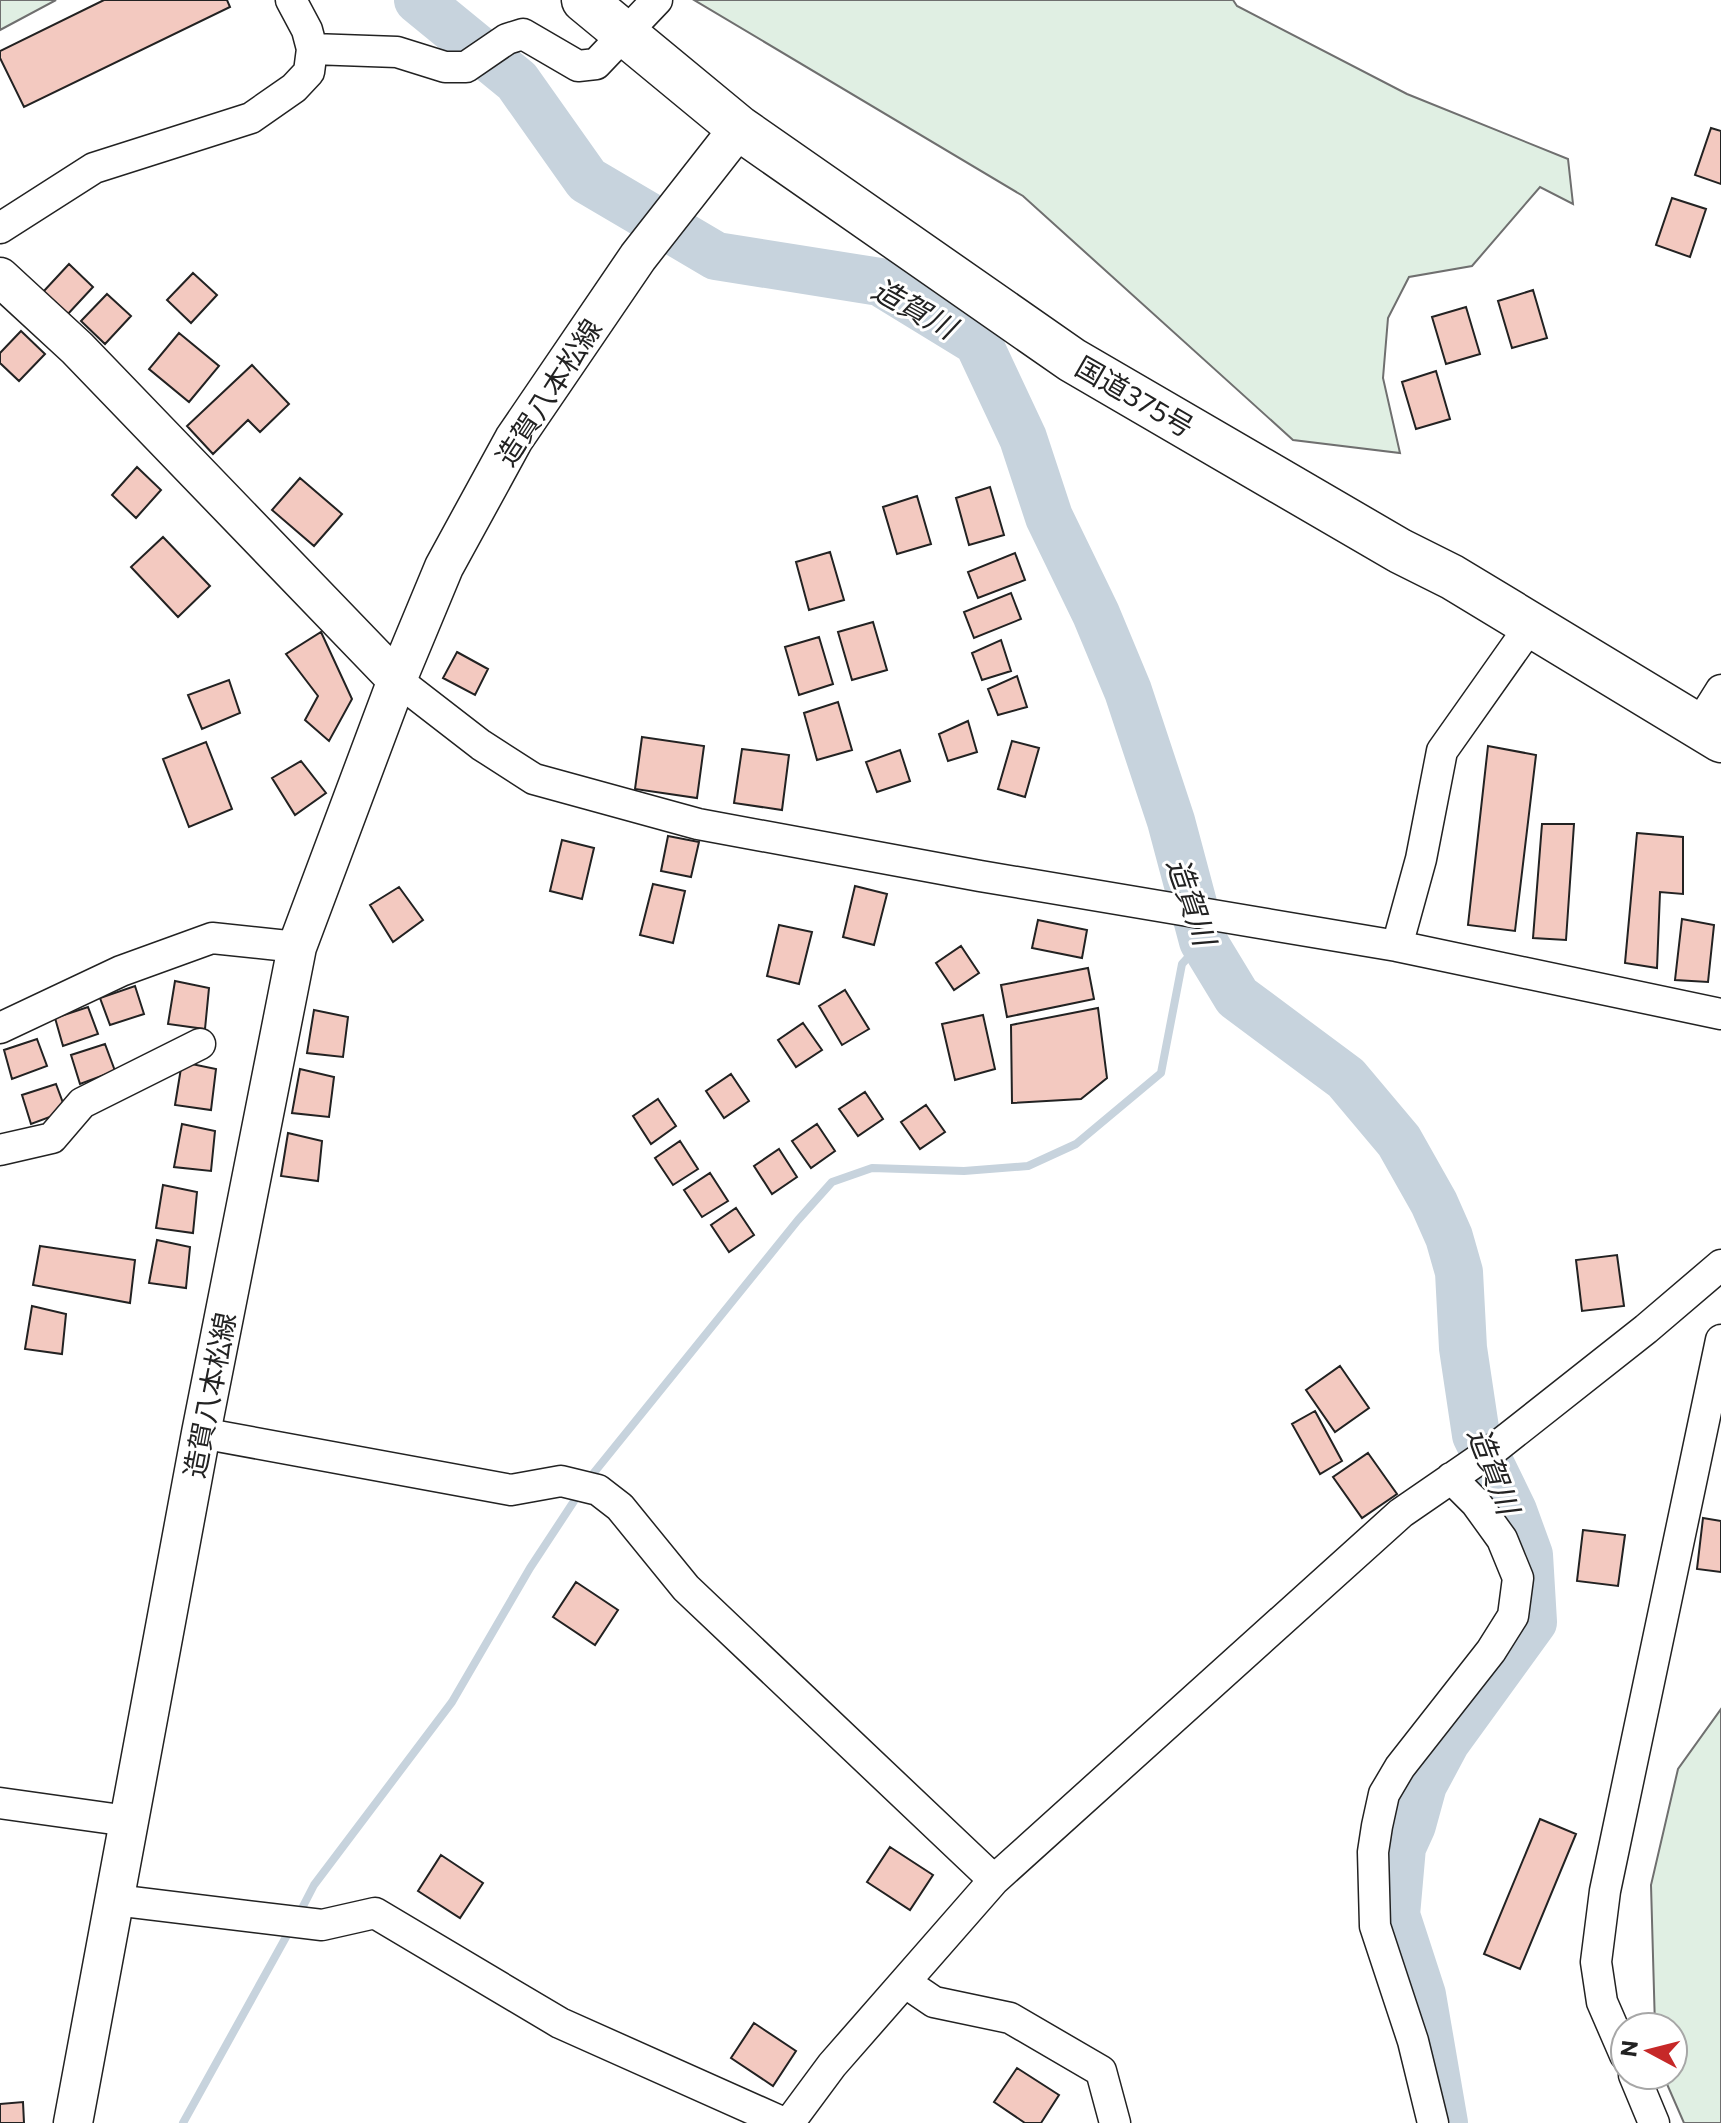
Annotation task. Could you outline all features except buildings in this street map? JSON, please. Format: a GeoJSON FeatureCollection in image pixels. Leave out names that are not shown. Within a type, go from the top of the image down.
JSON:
{"type":"FeatureCollection","features":[{"type":"Feature","properties":{"kind":"highway","name":"国道375号"},"geometry":{"type":"LineString","coordinates":[[584,0],[739,128],[1072,360],[1531,625],[1714,719]]}},
{"type":"Feature","properties":{"kind":"main road","name":"造賀八本松線"},"geometry":{"type":"LineString","coordinates":[[73,2123],[201,1433],[297,947],[397,680],[444,567],[514,439],[638,257],[739,128]]}},
{"type":"Feature","properties":{"kind":"main road"},"geometry":{"type":"LineString","coordinates":[[0,277],[77,348],[397,680]]}},
{"type":"Feature","properties":{"kind":"street"},"geometry":{"type":"LineString","coordinates":[[0,228],[94,168],[251,118],[294,88],[309,72],[312,49],[307,30],[291,0]]}},
{"type":"Feature","properties":{"kind":"street"},"geometry":{"type":"LineString","coordinates":[[312,49],[397,52],[445,67],[466,67],[507,39],[523,34],[578,66],[596,64],[657,0]]}},
{"type":"Feature","properties":{"kind":"street"},"geometry":{"type":"LineString","coordinates":[[1397,946],[1421,859],[1442,751],[1531,625]]}},
{"type":"Feature","properties":{"kind":"street"},"geometry":{"type":"LineString","coordinates":[[397,680],[481,745],[534,779],[698,824],[980,876],[1397,946],[1721,1014]]}},
{"type":"Feature","properties":{"kind":"street"},"geometry":{"type":"LineString","coordinates":[[0,1028],[121,971],[212,938],[297,947]]}},
{"type":"Feature","properties":{"kind":"street"},"geometry":{"type":"LineString","coordinates":[[0,1150],[52,1138],[82,1103],[200,1044]]}},
{"type":"Feature","properties":{"kind":"street"},"geometry":{"type":"LineString","coordinates":[[115,1900],[322,1925],[375,1913],[560,2023],[786,2123],[832,2065],[994,1880],[1401,1513],[1494,1449],[1646,1329],[1721,1265]]}},
{"type":"Feature","properties":{"kind":"street"},"geometry":{"type":"LineString","coordinates":[[1609,2018],[1602,2002],[1596,1962],[1605,1891],[1721,1340]]}},
{"type":"Feature","properties":{"kind":"street"},"geometry":{"type":"LineString","coordinates":[[201,1433],[511,1490],[561,1481],[598,1490],[620,1507],[686,1588],[994,1880]]}},
{"type":"Feature","properties":{"kind":"street"},"geometry":{"type":"LineString","coordinates":[[1433,2123],[1413,2041],[1375,1926],[1373,1852],[1384,1794],[1400,1767],[1491,1651],[1513,1616],[1518,1578],[1502,1539],[1476,1503],[1460,1472]]}},
{"type":"Feature","properties":{"kind":"street"},"geometry":{"type":"LineString","coordinates":[[0,1803],[128,1821]]}},
{"type":"Feature","properties":{"kind":"street"},"geometry":{"type":"LineString","coordinates":[[906,1983],[934,2002],[1010,2018],[1101,2071],[1115,2123]]}},
{"type":"Feature","properties":{"kind":"street"},"geometry":{"type":"LineString","coordinates":[[1641,2091],[1654,2123]]}},
{"type":"Feature","properties":{"kind":"green space"},"geometry":{"type":"Polygon","coordinates":[[[0,0],[56,0],[0,30],[0,0]]]}},
{"type":"Feature","properties":{"kind":"green space"},"geometry":{"type":"Polygon","coordinates":[[[694,0],[1233,0],[1237,6],[1407,94],[1568,159],[1573,204],[1540,187],[1472,266],[1409,277],[1388,318],[1383,378],[1400,453],[1293,440],[1023,196],[694,0]]]}},
{"type":"Feature","properties":{"kind":"green space"},"geometry":{"type":"Polygon","coordinates":[[[1721,1709],[1721,2123],[1684,2123],[1670,2091],[1689,2091],[1689,2011],[1655,2011],[1651,1885],[1678,1769],[1721,1709]]]}},
{"type":"Feature","properties":{"kind":"waterway","name":"造賀川"},"geometry":{"type":"LineString","coordinates":[[418,0],[517,81],[587,180],[716,256],[880,282],[978,342],[1023,438],[1049,517],[1096,614],[1128,691],[1171,821],[1203,941],[1237,997],[1346,1078],[1399,1141],[1434,1203],[1449,1237],[1459,1272],[1463,1348],[1476,1435],[1513,1511],[1529,1555],[1533,1622],[1446,1742],[1423,1785],[1412,1825],[1402,1847],[1396,1915],[1422,1995],[1444,2123]]}},
{"type":"Feature","properties":{"kind":"waterway"},"geometry":{"type":"LineString","coordinates":[[588,1480],[832,1182],[872,1168],[964,1171],[1028,1166],[1076,1144],[1161,1073],[1182,964],[1203,941]]}},
{"type":"Feature","properties":{"kind":"waterway"},"geometry":{"type":"LineString","coordinates":[[298,1916],[314,1885],[452,1702],[530,1568],[580,1492]]}},
{"type":"Feature","properties":{"kind":"waterway"},"geometry":{"type":"LineString","coordinates":[[183,2123],[291,1928]]}}]}
